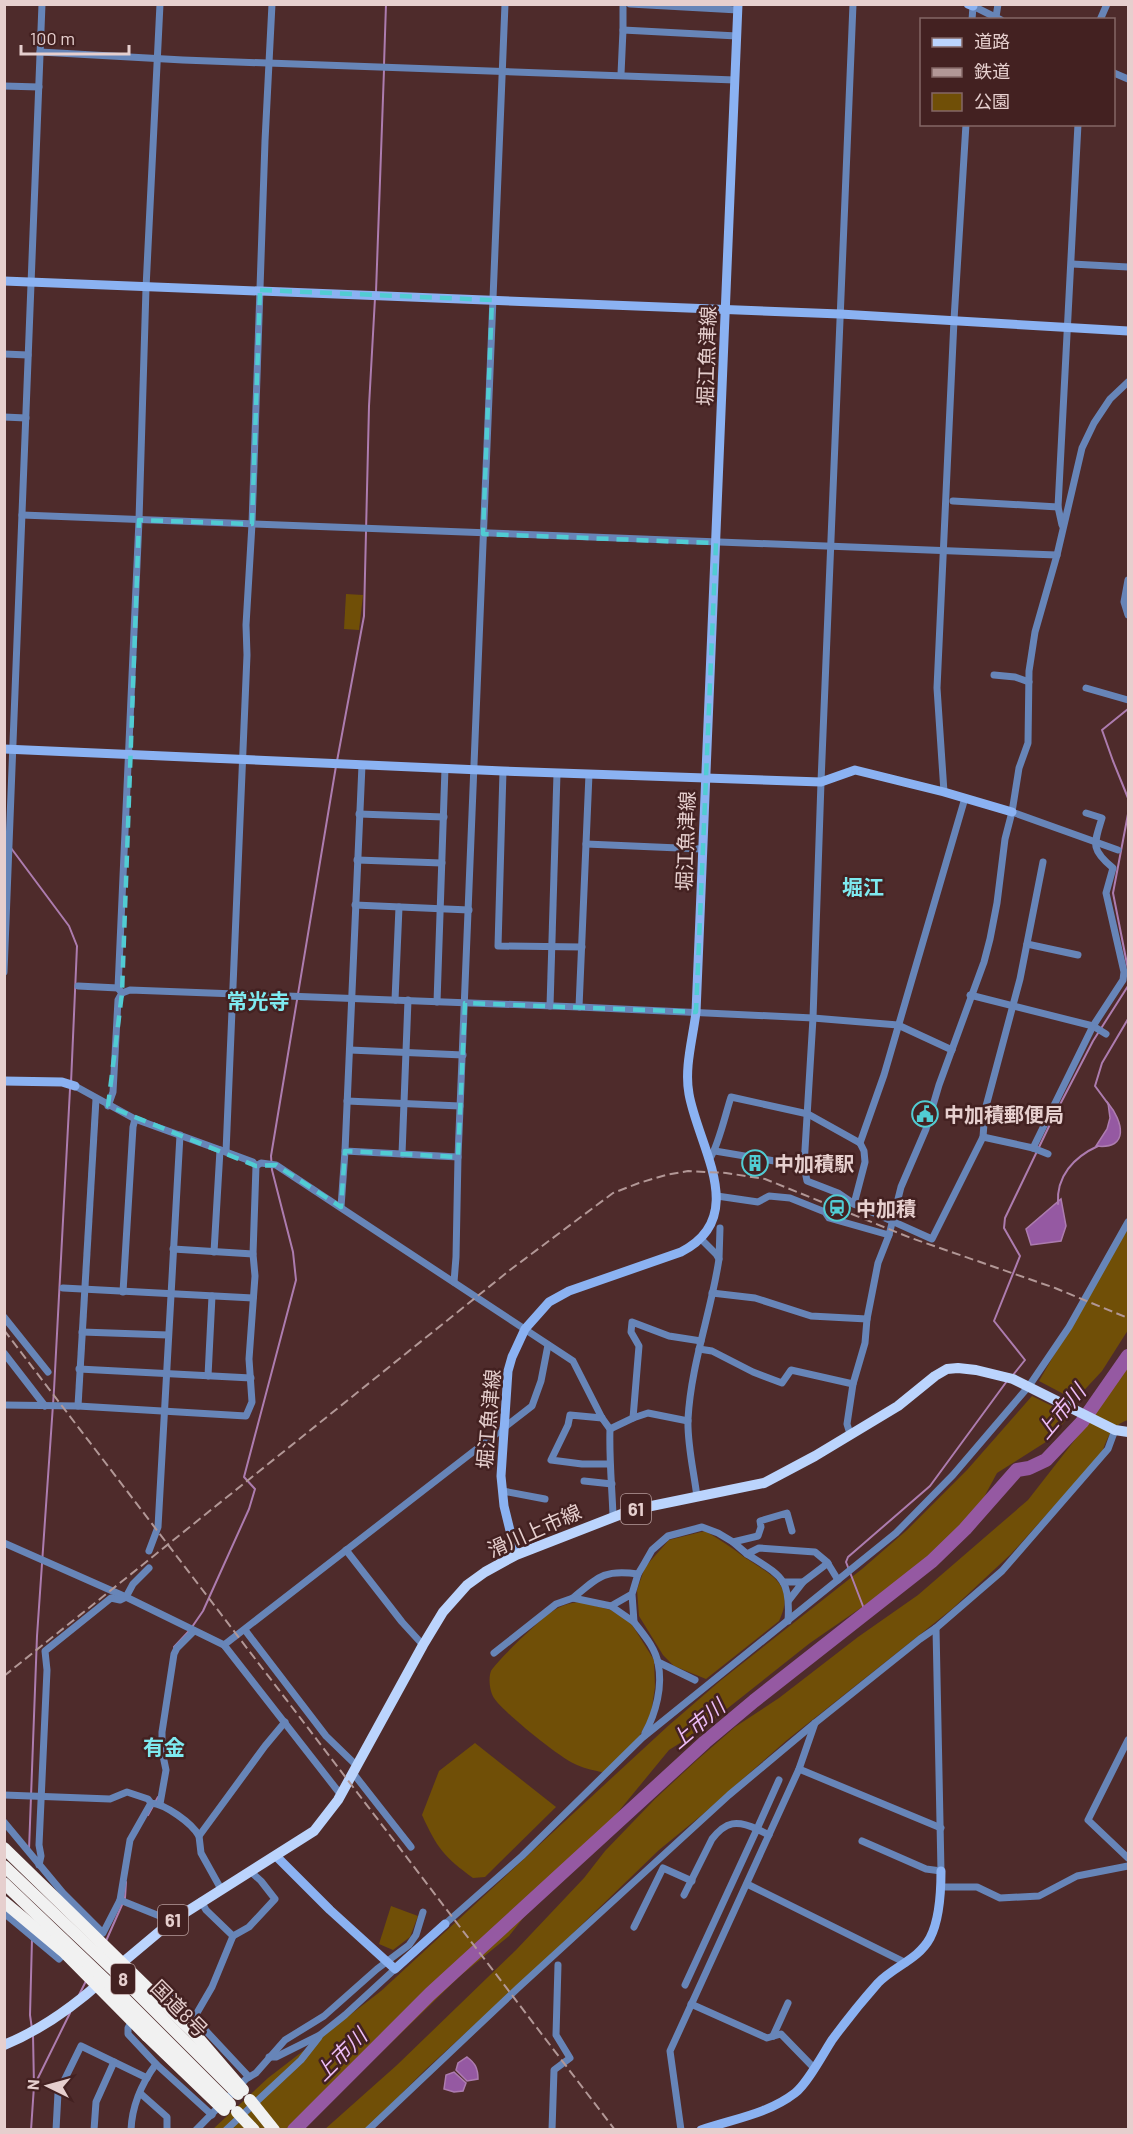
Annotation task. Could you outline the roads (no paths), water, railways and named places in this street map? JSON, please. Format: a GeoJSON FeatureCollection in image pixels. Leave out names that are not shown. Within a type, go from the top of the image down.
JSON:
{"type":"FeatureCollection","features":[{"type":"Feature","properties":{"kind":"highway","name":"8"},"geometry":{"type":"LineString","coordinates":[[4,1848],[93,1928],[122,1962],[193,2032],[238,2104],[248,2130]]}},
{"type":"Feature","properties":{"kind":"highway","name":"国道8号"},"geometry":{"type":"LineString","coordinates":[[4,1866],[116,1972],[238,2104],[254,2130]]}},
{"type":"Feature","properties":{"kind":"highway","name":"国道8号"},"geometry":{"type":"LineString","coordinates":[[4,1883],[238,2104]]}},
{"type":"Feature","properties":{"kind":"highway","name":"8"},"geometry":{"type":"LineString","coordinates":[[6,1907],[65,1953],[147,2036],[274,2130]]}},
{"type":"Feature","properties":{"kind":"main road","name":"滑川上市線"},"geometry":{"type":"LineString","coordinates":[[4,2045],[30,2034],[66,2011],[172,1921],[314,1831],[341,1795],[423,1645],[444,1612],[467,1585],[516,1555],[632,1510],[764,1483],[898,1406],[935,1376],[947,1370],[958,1368],[1000,1375],[1029,1386],[1124,1432]]}},
{"type":"Feature","properties":{"kind":"street"},"geometry":{"type":"LineString","coordinates":[[4,972],[9,749],[22,515],[42,4]]}},
{"type":"Feature","properties":{"kind":"street"},"geometry":{"type":"LineString","coordinates":[[108,1106],[113,1092],[120,990],[146,288],[160,4]]}},
{"type":"Feature","properties":{"kind":"street"},"geometry":{"type":"LineString","coordinates":[[214,1252],[233,994],[272,4]]}},
{"type":"Feature","properties":{"kind":"street"},"geometry":{"type":"LineString","coordinates":[[454,1282],[505,4]]}},
{"type":"Feature","properties":{"kind":"street"},"geometry":{"type":"LineString","coordinates":[[621,74],[623,4]]}},
{"type":"Feature","properties":{"kind":"street"},"geometry":{"type":"LineString","coordinates":[[630,4],[738,7]]}},
{"type":"Feature","properties":{"kind":"street"},"geometry":{"type":"LineString","coordinates":[[854,4],[820,782],[813,1018],[804,1166],[807,1181],[838,1193],[854,1204],[932,1239],[983,1137],[985,1110],[1020,979],[1043,862]]}},
{"type":"Feature","properties":{"kind":"street"},"geometry":{"type":"LineString","coordinates":[[971,5],[998,18],[998,4]]}},
{"type":"Feature","properties":{"kind":"street"},"geometry":{"type":"LineString","coordinates":[[1101,18],[1107,4]]}},
{"type":"Feature","properties":{"kind":"street","name":"堀江魚津線"},"geometry":{"type":"LineString","coordinates":[[516,1555],[504,1506],[501,1476],[508,1371],[525,1329],[549,1302],[569,1291],[681,1252],[701,1239],[715,1211],[717,1196],[712,1154],[692,1105],[687,1082],[696,1012],[738,7]]}},
{"type":"Feature","properties":{"kind":"street"},"geometry":{"type":"LineString","coordinates":[[623,30],[737,36]]}},
{"type":"Feature","properties":{"kind":"street"},"geometry":{"type":"LineString","coordinates":[[40,52],[158,59],[621,74],[735,80]]}},
{"type":"Feature","properties":{"kind":"street"},"geometry":{"type":"LineString","coordinates":[[4,86],[39,87]]}},
{"type":"Feature","properties":{"kind":"street"},"geometry":{"type":"LineString","coordinates":[[944,792],[937,688],[954,320],[966,126]]}},
{"type":"Feature","properties":{"kind":"street"},"geometry":{"type":"LineString","coordinates":[[1062,527],[1058,507],[1078,126]]}},
{"type":"Feature","properties":{"kind":"street"},"geometry":{"type":"LineString","coordinates":[[1072,264],[1128,267]]}},
{"type":"Feature","properties":{"kind":"street"},"geometry":{"type":"LineString","coordinates":[[4,281],[840,314],[1128,331]]}},
{"type":"Feature","properties":{"kind":"street"},"geometry":{"type":"LineString","coordinates":[[4,354],[28,355]]}},
{"type":"Feature","properties":{"kind":"street"},"geometry":{"type":"LineString","coordinates":[[850,1434],[847,1424],[853,1384],[865,1343],[867,1319],[878,1263],[889,1236],[902,1187],[926,1129],[970,995],[984,962],[994,921],[1005,839],[1019,768],[1028,743],[1029,682],[1035,632],[1057,555],[1082,447],[1110,399],[1128,382]]}},
{"type":"Feature","properties":{"kind":"street"},"geometry":{"type":"LineString","coordinates":[[4,417],[26,418]]}},
{"type":"Feature","properties":{"kind":"street"},"geometry":{"type":"LineString","coordinates":[[953,501],[1058,507]]}},
{"type":"Feature","properties":{"kind":"street"},"geometry":{"type":"LineString","coordinates":[[22,515],[1057,555]]}},
{"type":"Feature","properties":{"kind":"street"},"geometry":{"type":"LineString","coordinates":[[1128,580],[1124,602],[1128,615]]}},
{"type":"Feature","properties":{"kind":"street"},"geometry":{"type":"LineString","coordinates":[[994,675],[1015,677],[1029,682]]}},
{"type":"Feature","properties":{"kind":"street"},"geometry":{"type":"LineString","coordinates":[[1086,688],[1128,700]]}},
{"type":"Feature","properties":{"kind":"street"},"geometry":{"type":"LineString","coordinates":[[9,749],[503,771],[820,782],[855,770],[1012,812],[1118,850]]}},
{"type":"Feature","properties":{"kind":"street"},"geometry":{"type":"LineString","coordinates":[[341,1207],[362,765]]}},
{"type":"Feature","properties":{"kind":"street"},"geometry":{"type":"LineString","coordinates":[[436,1002],[446,768]]}},
{"type":"Feature","properties":{"kind":"street"},"geometry":{"type":"LineString","coordinates":[[503,771],[498,945],[582,948]]}},
{"type":"Feature","properties":{"kind":"street"},"geometry":{"type":"LineString","coordinates":[[550,1006],[557,773]]}},
{"type":"Feature","properties":{"kind":"street"},"geometry":{"type":"LineString","coordinates":[[579,1006],[589,774]]}},
{"type":"Feature","properties":{"kind":"street"},"geometry":{"type":"LineString","coordinates":[[860,1143],[884,1075],[965,798]]}},
{"type":"Feature","properties":{"kind":"street"},"geometry":{"type":"LineString","coordinates":[[1033,1148],[1093,1026],[1123,980],[1124,972],[1106,893],[1113,868],[1100,858],[1094,841],[1102,818],[1086,813]]}},
{"type":"Feature","properties":{"kind":"street"},"geometry":{"type":"LineString","coordinates":[[359,814],[444,817]]}},
{"type":"Feature","properties":{"kind":"street"},"geometry":{"type":"LineString","coordinates":[[586,844],[702,849]]}},
{"type":"Feature","properties":{"kind":"street"},"geometry":{"type":"LineString","coordinates":[[357,860],[442,863]]}},
{"type":"Feature","properties":{"kind":"street"},"geometry":{"type":"LineString","coordinates":[[356,905],[469,910]]}},
{"type":"Feature","properties":{"kind":"street"},"geometry":{"type":"LineString","coordinates":[[395,1000],[399,907]]}},
{"type":"Feature","properties":{"kind":"street"},"geometry":{"type":"LineString","coordinates":[[1027,944],[1078,955]]}},
{"type":"Feature","properties":{"kind":"street"},"geometry":{"type":"LineString","coordinates":[[78,986],[120,990],[579,1006],[813,1018],[898,1025],[952,1050]]}},
{"type":"Feature","properties":{"kind":"street"},"geometry":{"type":"LineString","coordinates":[[970,995],[1093,1026],[1106,1034]]}},
{"type":"Feature","properties":{"kind":"street"},"geometry":{"type":"LineString","coordinates":[[402,1154],[408,1000]]}},
{"type":"Feature","properties":{"kind":"street"},"geometry":{"type":"LineString","coordinates":[[350,1050],[463,1055]]}},
{"type":"Feature","properties":{"kind":"street"},"geometry":{"type":"LineString","coordinates":[[4,1081],[62,1082],[75,1086],[135,1119],[253,1162],[256,1166],[253,1254],[255,1276],[249,1359],[252,1402],[246,1416],[78,1406],[4,1405]]}},
{"type":"Feature","properties":{"kind":"street"},"geometry":{"type":"LineString","coordinates":[[804,1166],[712,1154],[731,1097],[808,1114],[860,1143],[864,1151],[865,1162],[854,1204]]}},
{"type":"Feature","properties":{"kind":"street"},"geometry":{"type":"LineString","coordinates":[[78,1406],[96,1099]]}},
{"type":"Feature","properties":{"kind":"street"},"geometry":{"type":"LineString","coordinates":[[347,1101],[460,1106]]}},
{"type":"Feature","properties":{"kind":"street"},"geometry":{"type":"LineString","coordinates":[[123,1292],[135,1119]]}},
{"type":"Feature","properties":{"kind":"street"},"geometry":{"type":"LineString","coordinates":[[149,1551],[158,1527],[180,1135]]}},
{"type":"Feature","properties":{"kind":"street"},"geometry":{"type":"LineString","coordinates":[[983,1137],[1033,1148],[1048,1154]]}},
{"type":"Feature","properties":{"kind":"street"},"geometry":{"type":"LineString","coordinates":[[345,1151],[458,1157]]}},
{"type":"Feature","properties":{"kind":"street"},"geometry":{"type":"LineString","coordinates":[[256,1166],[261,1163],[276,1166],[573,1361],[610,1429],[609,1464],[613,1516]]}},
{"type":"Feature","properties":{"kind":"street"},"geometry":{"type":"LineString","coordinates":[[717,1196],[758,1202],[769,1196],[790,1198],[825,1212],[829,1218],[889,1236]]}},
{"type":"Feature","properties":{"kind":"street"},"geometry":{"type":"LineString","coordinates":[[197,2129],[285,2040],[324,2016],[377,1969],[392,1966],[445,1924],[522,1856],[642,1738],[896,1533],[953,1476],[1029,1386],[1069,1327],[1128,1222]]}},
{"type":"Feature","properties":{"kind":"street"},"geometry":{"type":"LineString","coordinates":[[697,1497],[688,1421],[692,1384],[718,1259],[720,1228]]}},
{"type":"Feature","properties":{"kind":"street"},"geometry":{"type":"LineString","coordinates":[[701,1239],[718,1259]]}},
{"type":"Feature","properties":{"kind":"street"},"geometry":{"type":"LineString","coordinates":[[173,1249],[253,1254]]}},
{"type":"Feature","properties":{"kind":"street"},"geometry":{"type":"LineString","coordinates":[[63,1288],[254,1298]]}},
{"type":"Feature","properties":{"kind":"street"},"geometry":{"type":"LineString","coordinates":[[712,1293],[755,1298],[811,1316],[867,1319]]}},
{"type":"Feature","properties":{"kind":"street"},"geometry":{"type":"LineString","coordinates":[[208,1377],[212,1296]]}},
{"type":"Feature","properties":{"kind":"street"},"geometry":{"type":"LineString","coordinates":[[4,1317],[48,1372]]}},
{"type":"Feature","properties":{"kind":"street"},"geometry":{"type":"LineString","coordinates":[[633,1418],[639,1346],[632,1332],[632,1322],[700,1345],[782,1383],[791,1370],[853,1384]]}},
{"type":"Feature","properties":{"kind":"street"},"geometry":{"type":"LineString","coordinates":[[82,1332],[168,1335]]}},
{"type":"Feature","properties":{"kind":"street"},"geometry":{"type":"LineString","coordinates":[[224,1645],[532,1406],[541,1381],[548,1345]]}},
{"type":"Feature","properties":{"kind":"street"},"geometry":{"type":"LineString","coordinates":[[4,1353],[45,1406]]}},
{"type":"Feature","properties":{"kind":"street"},"geometry":{"type":"LineString","coordinates":[[79,1369],[251,1378]]}},
{"type":"Feature","properties":{"kind":"street"},"geometry":{"type":"LineString","coordinates":[[610,1429],[648,1413],[688,1421]]}},
{"type":"Feature","properties":{"kind":"street"},"geometry":{"type":"LineString","coordinates":[[602,1418],[570,1415],[568,1425],[552,1460],[582,1464],[609,1464]]}},
{"type":"Feature","properties":{"kind":"street"},"geometry":{"type":"LineString","coordinates":[[368,2130],[712,1810],[815,1723],[936,1628],[1002,1571],[1124,1432]]}},
{"type":"Feature","properties":{"kind":"street"},"geometry":{"type":"LineString","coordinates":[[584,1480],[612,1484]]}},
{"type":"Feature","properties":{"kind":"street"},"geometry":{"type":"LineString","coordinates":[[502,1491],[545,1499]]}},
{"type":"Feature","properties":{"kind":"street"},"geometry":{"type":"LineString","coordinates":[[733,1542],[758,1536],[760,1521],[788,1514],[792,1531]]}},
{"type":"Feature","properties":{"kind":"street"},"geometry":{"type":"LineString","coordinates":[[634,1622],[632,1594],[638,1574],[652,1550],[668,1536],[702,1527],[733,1542],[777,1574],[786,1586],[789,1600],[788,1621]]}},
{"type":"Feature","properties":{"kind":"street"},"geometry":{"type":"LineString","coordinates":[[4,1543],[126,1597],[224,1645],[341,1795]]}},
{"type":"Feature","properties":{"kind":"street"},"geometry":{"type":"LineString","coordinates":[[747,1554],[759,1548],[815,1552],[828,1563],[838,1580]]}},
{"type":"Feature","properties":{"kind":"street"},"geometry":{"type":"LineString","coordinates":[[346,1550],[402,1622],[423,1645]]}},
{"type":"Feature","properties":{"kind":"street"},"geometry":{"type":"LineString","coordinates":[[789,1600],[803,1582],[828,1563]]}},
{"type":"Feature","properties":{"kind":"street"},"geometry":{"type":"LineString","coordinates":[[39,1865],[47,1670],[45,1651],[111,1598],[120,1600],[126,1597],[133,1584],[149,1569]]}},
{"type":"Feature","properties":{"kind":"street"},"geometry":{"type":"LineString","coordinates":[[494,1653],[556,1605],[573,1598],[598,1578],[620,1571],[638,1574]]}},
{"type":"Feature","properties":{"kind":"street"},"geometry":{"type":"LineString","coordinates":[[783,1582],[803,1582]]}},
{"type":"Feature","properties":{"kind":"street"},"geometry":{"type":"LineString","coordinates":[[611,1606],[632,1594]]}},
{"type":"Feature","properties":{"kind":"street"},"geometry":{"type":"LineString","coordinates":[[573,1598],[611,1606],[634,1622],[649,1642],[658,1662],[657,1705],[651,1723],[642,1738]]}},
{"type":"Feature","properties":{"kind":"street"},"geometry":{"type":"LineString","coordinates":[[701,2130],[765,2110],[798,2092],[834,2038],[874,1987],[886,1975],[906,1963],[922,1949],[930,1938],[937,1917],[941,1887],[936,1628]]}},
{"type":"Feature","properties":{"kind":"street"},"geometry":{"type":"LineString","coordinates":[[245,1630],[355,1770],[411,1847]]}},
{"type":"Feature","properties":{"kind":"street"},"geometry":{"type":"LineString","coordinates":[[160,1804],[166,1770],[162,1750],[162,1732],[174,1654],[194,1631]]}},
{"type":"Feature","properties":{"kind":"street"},"geometry":{"type":"LineString","coordinates":[[658,1662],[695,1680]]}},
{"type":"Feature","properties":{"kind":"street"},"geometry":{"type":"LineString","coordinates":[[199,1836],[285,1722]]}},
{"type":"Feature","properties":{"kind":"street"},"geometry":{"type":"LineString","coordinates":[[681,2130],[670,2051],[799,1769],[815,1723]]}},
{"type":"Feature","properties":{"kind":"street"},"geometry":{"type":"LineString","coordinates":[[1128,1740],[1088,1820],[1128,1858]]}},
{"type":"Feature","properties":{"kind":"street"},"geometry":{"type":"LineString","coordinates":[[799,1769],[941,1828]]}},
{"type":"Feature","properties":{"kind":"street"},"geometry":{"type":"LineString","coordinates":[[685,1984],[779,1780]]}},
{"type":"Feature","properties":{"kind":"street"},"geometry":{"type":"LineString","coordinates":[[4,1795],[110,1799],[127,1792],[148,1799],[151,1803],[160,1804],[191,1824],[199,1836],[201,1853],[221,1889]]}},
{"type":"Feature","properties":{"kind":"street"},"geometry":{"type":"LineString","coordinates":[[5,1824],[93,1928],[103,1933],[120,1900],[130,1840],[151,1803]]}},
{"type":"Feature","properties":{"kind":"street"},"geometry":{"type":"LineString","coordinates":[[684,1895],[712,1839],[718,1832],[731,1824],[741,1822],[769,1835]]}},
{"type":"Feature","properties":{"kind":"street"},"geometry":{"type":"LineString","coordinates":[[862,1842],[926,1869],[941,1871]]}},
{"type":"Feature","properties":{"kind":"street"},"geometry":{"type":"LineString","coordinates":[[276,1856],[392,1966]]}},
{"type":"Feature","properties":{"kind":"street"},"geometry":{"type":"LineString","coordinates":[[941,1887],[977,1887],[1000,1899],[1039,1896],[1077,1876],[1128,1866]]}},
{"type":"Feature","properties":{"kind":"street"},"geometry":{"type":"LineString","coordinates":[[634,1927],[663,1868],[692,1881]]}},
{"type":"Feature","properties":{"kind":"street"},"geometry":{"type":"LineString","coordinates":[[194,2018],[212,1987],[233,1936],[249,1927],[275,1899],[250,1871]]}},
{"type":"Feature","properties":{"kind":"street"},"geometry":{"type":"LineString","coordinates":[[747,1884],[906,1963]]}},
{"type":"Feature","properties":{"kind":"street"},"geometry":{"type":"LineString","coordinates":[[120,1900],[172,1921]]}},
{"type":"Feature","properties":{"kind":"street"},"geometry":{"type":"LineString","coordinates":[[201,1901],[206,1910],[233,1936]]}},
{"type":"Feature","properties":{"kind":"street"},"geometry":{"type":"LineString","coordinates":[[269,2058],[276,2057],[320,2035],[345,2015],[409,1945],[416,1935],[423,1912]]}},
{"type":"Feature","properties":{"kind":"street"},"geometry":{"type":"LineString","coordinates":[[552,2130],[554,2070],[570,2058],[556,2035],[558,1965]]}},
{"type":"Feature","properties":{"kind":"street"},"geometry":{"type":"LineString","coordinates":[[153,1993],[159,1991],[166,1993],[194,2018],[249,2077]]}},
{"type":"Feature","properties":{"kind":"street"},"geometry":{"type":"LineString","coordinates":[[773,2036],[788,2003]]}},
{"type":"Feature","properties":{"kind":"street"},"geometry":{"type":"LineString","coordinates":[[692,2004],[766,2038],[782,2034],[813,2068]]}},
{"type":"Feature","properties":{"kind":"street"},"geometry":{"type":"LineString","coordinates":[[132,2020],[128,2034],[156,2064],[212,2115]]}},
{"type":"Feature","properties":{"kind":"street"},"geometry":{"type":"LineString","coordinates":[[226,2130],[301,2060],[320,2035]]}},
{"type":"Feature","properties":{"kind":"street"},"geometry":{"type":"LineString","coordinates":[[56,2130],[58,2093],[81,2046],[147,2078]]}},
{"type":"Feature","properties":{"kind":"street"},"geometry":{"type":"LineString","coordinates":[[94,2130],[96,2102],[114,2062]]}},
{"type":"Feature","properties":{"kind":"street"},"geometry":{"type":"LineString","coordinates":[[131,2130],[132,2111],[156,2064]]}},
{"type":"Feature","properties":{"kind":"street"},"geometry":{"type":"LineString","coordinates":[[140,2093],[167,2117],[167,2130]]}},
{"type":"Feature","properties":{"kind":"street"},"geometry":{"type":"LineString","coordinates":[[373,2130],[378,2120]]}},
{"type":"Feature","properties":{"kind":"waterway"},"geometry":{"type":"LineString","coordinates":[[384,65],[386,4]]}},
{"type":"Feature","properties":{"kind":"waterway"},"geometry":{"type":"LineString","coordinates":[[376,292],[384,70]]}},
{"type":"Feature","properties":{"kind":"waterway"},"geometry":{"type":"LineString","coordinates":[[337,761],[364,616],[369,406],[375,298]]}},
{"type":"Feature","properties":{"kind":"waterway"},"geometry":{"type":"LineString","coordinates":[[1128,709],[1102,730],[1128,798]]}},
{"type":"Feature","properties":{"kind":"waterway"},"geometry":{"type":"LineString","coordinates":[[192,1627],[203,1611],[249,1509],[255,1489],[244,1477],[296,1280],[293,1252],[272,1170],[271,1156],[336,766]]}},
{"type":"Feature","properties":{"kind":"waterway"},"geometry":{"type":"LineString","coordinates":[[1128,814],[1113,893],[1128,969]]}},
{"type":"Feature","properties":{"kind":"waterway"},"geometry":{"type":"LineString","coordinates":[[11,848],[69,926],[77,946],[71,1083]]}},
{"type":"Feature","properties":{"kind":"waterway"},"geometry":{"type":"LineString","coordinates":[[1013,1375],[1025,1360],[994,1321],[1020,1256],[1004,1228],[1005,1218],[1093,1041],[1128,986]]}},
{"type":"Feature","properties":{"kind":"waterway"},"geometry":{"type":"LineString","coordinates":[[1109,1105],[1095,1086],[1102,1063],[1128,1019]]}},
{"type":"Feature","properties":{"kind":"waterway"},"geometry":{"type":"LineString","coordinates":[[29,1850],[37,1636],[54,1390],[70,1089]]}},
{"type":"Feature","properties":{"kind":"waterway"},"geometry":{"type":"LineString","coordinates":[[1058,1204],[1063,1176],[1074,1162],[1098,1146]]}},
{"type":"Feature","properties":{"kind":"waterway","name":"上市川"},"geometry":{"type":"LineString","coordinates":[[294,2130],[430,1994],[705,1742],[932,1561],[965,1529],[1017,1470],[1029,1468],[1046,1460],[1082,1422],[1128,1356]]}},
{"type":"Feature","properties":{"kind":"waterway"},"geometry":{"type":"LineString","coordinates":[[866,1614],[846,1562],[848,1557],[930,1486],[1007,1381]]}},
{"type":"Feature","properties":{"kind":"waterway"},"geometry":{"type":"LineString","coordinates":[[174,1647],[189,1631]]}},
{"type":"Feature","properties":{"kind":"waterway"},"geometry":{"type":"LineString","coordinates":[[148,1815],[158,1797]]}},
{"type":"Feature","properties":{"kind":"waterway"},"geometry":{"type":"LineString","coordinates":[[106,1941],[125,1898],[126,1882]]}},
{"type":"Feature","properties":{"kind":"waterway"},"geometry":{"type":"LineString","coordinates":[[32,1939],[30,2015],[32,2029]]}},
{"type":"Feature","properties":{"kind":"waterway"},"geometry":{"type":"LineString","coordinates":[[79,1995],[86,1981]]}},
{"type":"Feature","properties":{"kind":"waterway"},"geometry":{"type":"LineString","coordinates":[[34,2086],[70,2013]]}},
{"type":"Feature","properties":{"kind":"waterway"},"geometry":{"type":"LineString","coordinates":[[31,2130],[34,2086],[33,2035]]}},
{"type":"Feature","properties":{"kind":"railway"},"geometry":{"type":"LineString","coordinates":[[4,1676],[510,1270],[613,1193],[639,1183],[688,1171],[726,1173],[765,1179],[911,1238],[1055,1288],[1128,1318]]}},
{"type":"Feature","properties":{"kind":"railway"},"geometry":{"type":"LineString","coordinates":[[4,1330],[615,2130]]}},
{"type":"Feature","properties":{"kind":"place","name":"中加積郵便局"},"geometry":{"type":"Point","coordinates":[925,1114]}},
{"type":"Feature","properties":{"kind":"place","name":"中加積駅"},"geometry":{"type":"Point","coordinates":[755,1163]}},
{"type":"Feature","properties":{"kind":"place","name":"中加積"},"geometry":{"type":"Point","coordinates":[837,1208]}},
{"type":"Feature","properties":{"kind":"district","name":"堀江"},"geometry":{"type":"Point","coordinates":[863,886]}},
{"type":"Feature","properties":{"kind":"district","name":"常光寺"},"geometry":{"type":"Point","coordinates":[258,1000]}},
{"type":"Feature","properties":{"kind":"district","name":"有金"},"geometry":{"type":"Point","coordinates":[164,1746]}}]}
